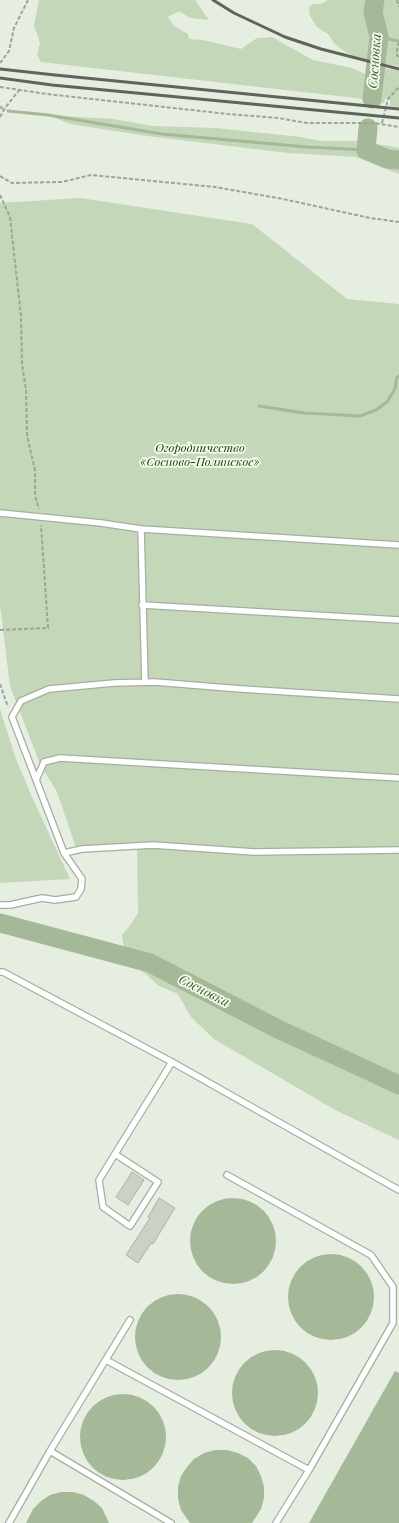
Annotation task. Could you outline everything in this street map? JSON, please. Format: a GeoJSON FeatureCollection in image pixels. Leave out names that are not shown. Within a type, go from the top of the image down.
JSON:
{"type":"FeatureCollection","features":[{"type":"Feature","properties":{"kind":"lane"},"geometry":{"type":"LineString","coordinates":[[0,514],[101,523],[141,529],[399,546]]}},
{"type":"Feature","properties":{"kind":"lane"},"geometry":{"type":"LineString","coordinates":[[141,529],[145,682]]}},
{"type":"Feature","properties":{"kind":"lane"},"geometry":{"type":"LineString","coordinates":[[142,605],[399,620]]}},
{"type":"Feature","properties":{"kind":"lane"},"geometry":{"type":"LineString","coordinates":[[0,904],[10,905],[42,898],[55,900],[76,897],[81,889],[82,880],[64,853],[12,717],[21,701],[49,689],[145,682],[399,699]]}},
{"type":"Feature","properties":{"kind":"lane"},"geometry":{"type":"LineString","coordinates":[[36,780],[44,762],[60,758],[399,778]]}},
{"type":"Feature","properties":{"kind":"lane"},"geometry":{"type":"LineString","coordinates":[[64,853],[82,849],[153,846],[254,852],[399,850]]}},
{"type":"Feature","properties":{"kind":"lane"},"geometry":{"type":"LineString","coordinates":[[0,972],[3,972],[172,1062],[399,1190]]}},
{"type":"Feature","properties":{"kind":"lane"},"geometry":{"type":"LineString","coordinates":[[115,1154],[158,1182],[130,1226],[103,1206],[99,1180],[115,1154],[172,1062]]}},
{"type":"Feature","properties":{"kind":"lane"},"geometry":{"type":"LineString","coordinates":[[227,1175],[371,1255],[392,1287],[393,1323],[309,1470],[276,1523]]}},
{"type":"Feature","properties":{"kind":"lane"},"geometry":{"type":"LineString","coordinates":[[9,1523],[50,1451],[130,1320]]}},
{"type":"Feature","properties":{"kind":"lane"},"geometry":{"type":"LineString","coordinates":[[106,1360],[309,1470]]}},
{"type":"Feature","properties":{"kind":"lane"},"geometry":{"type":"LineString","coordinates":[[50,1451],[171,1523]]}},
{"type":"Feature","properties":{"kind":"path"},"geometry":{"type":"LineString","coordinates":[[0,63],[9,51],[14,28],[28,0]]}},
{"type":"Feature","properties":{"kind":"path"},"geometry":{"type":"LineString","coordinates":[[397,0],[399,7]]}},
{"type":"Feature","properties":{"kind":"path"},"geometry":{"type":"LineString","coordinates":[[399,42],[397,55],[399,58]]}},
{"type":"Feature","properties":{"kind":"path"},"geometry":{"type":"LineString","coordinates":[[0,87],[54,95],[278,118],[307,123],[382,124],[399,127]]}},
{"type":"Feature","properties":{"kind":"path"},"geometry":{"type":"LineString","coordinates":[[382,124],[388,99],[399,87]]}},
{"type":"Feature","properties":{"kind":"path"},"geometry":{"type":"LineString","coordinates":[[0,117],[20,89]]}},
{"type":"Feature","properties":{"kind":"path"},"geometry":{"type":"LineString","coordinates":[[0,176],[12,183],[62,182],[91,176],[215,187],[284,199],[370,218],[399,222]]}},
{"type":"Feature","properties":{"kind":"path"},"geometry":{"type":"LineString","coordinates":[[0,195],[10,217],[14,249],[21,316],[22,364],[26,390],[27,436],[35,470],[35,496],[41,517],[48,628],[0,630]]}},
{"type":"Feature","properties":{"kind":"path"},"geometry":{"type":"LineString","coordinates":[[0,684],[12,717]]}},
{"type":"Feature","properties":{"kind":"green space"},"geometry":{"type":"Polygon","coordinates":[[[39,0],[195,0],[209,20],[190,18],[179,11],[168,17],[174,26],[188,34],[189,39],[203,40],[241,49],[257,38],[272,37],[313,60],[352,68],[365,74],[364,99],[41,62],[37,54],[40,43],[34,25],[39,0]]]}},
{"type":"Feature","properties":{"kind":"green space"},"geometry":{"type":"Polygon","coordinates":[[[328,0],[372,0],[371,11],[377,37],[374,61],[351,55],[341,49],[334,43],[328,34],[317,27],[310,16],[309,7],[313,4],[321,4],[328,0]]]}},
{"type":"Feature","properties":{"kind":"green space"},"geometry":{"type":"Polygon","coordinates":[[[378,0],[399,0],[399,67],[384,63],[387,58],[382,52],[384,32],[378,11],[378,0]]]}},
{"type":"Feature","properties":{"kind":"green space"},"geometry":{"type":"Polygon","coordinates":[[[378,67],[399,71],[399,107],[390,106],[390,101],[387,98],[385,99],[384,103],[375,105],[378,67]]]}},
{"type":"Feature","properties":{"kind":"green space"},"geometry":{"type":"Polygon","coordinates":[[[48,115],[113,119],[153,126],[216,128],[301,137],[320,141],[357,141],[389,146],[399,148],[399,174],[356,157],[288,153],[147,136],[70,124],[48,115]]]}},
{"type":"Feature","properties":{"kind":"green space","name":"Огородничество «Сосново-Полянское»"},"geometry":{"type":"Polygon","coordinates":[[[80,198],[252,224],[347,299],[399,304],[399,1140],[337,1111],[214,1039],[191,1017],[178,994],[159,986],[125,956],[122,935],[138,913],[137,847],[76,848],[57,792],[40,764],[10,686],[0,605],[0,203],[80,198]]]}},
{"type":"Feature","properties":{"kind":"green space"},"geometry":{"type":"Polygon","coordinates":[[[0,709],[16,759],[70,879],[0,883],[0,709]]]}},
{"type":"Feature","properties":{"kind":"shaded area"},"geometry":{"type":"Polygon","coordinates":[[[233,1198],[250,1201],[264,1210],[273,1224],[276,1241],[273,1258],[264,1272],[250,1281],[233,1284],[216,1281],[202,1272],[193,1258],[190,1241],[193,1224],[202,1210],[216,1201],[233,1198]]]}},
{"type":"Feature","properties":{"kind":"shaded area"},"geometry":{"type":"Polygon","coordinates":[[[331,1254],[348,1257],[362,1266],[371,1280],[374,1297],[371,1314],[362,1328],[348,1337],[331,1340],[314,1337],[300,1328],[291,1314],[288,1297],[291,1280],[300,1266],[314,1257],[331,1254]]]}},
{"type":"Feature","properties":{"kind":"shaded area"},"geometry":{"type":"Polygon","coordinates":[[[178,1294],[195,1297],[209,1306],[218,1320],[221,1337],[218,1354],[209,1368],[195,1377],[178,1380],[161,1377],[147,1368],[138,1354],[135,1337],[138,1320],[147,1306],[161,1297],[178,1294]]]}},
{"type":"Feature","properties":{"kind":"shaded area"},"geometry":{"type":"Polygon","coordinates":[[[275,1350],[292,1353],[306,1362],[315,1376],[318,1393],[315,1410],[306,1424],[292,1433],[275,1436],[258,1433],[244,1424],[235,1410],[232,1393],[235,1376],[244,1362],[258,1353],[275,1350]]]}},
{"type":"Feature","properties":{"kind":"shaded area"},"geometry":{"type":"Polygon","coordinates":[[[395,1371],[399,1373],[399,1523],[309,1523],[395,1371]]]}},
{"type":"Feature","properties":{"kind":"shaded area"},"geometry":{"type":"Polygon","coordinates":[[[123,1394],[140,1397],[154,1406],[163,1420],[166,1437],[163,1454],[154,1468],[140,1477],[123,1480],[106,1477],[92,1468],[83,1454],[80,1437],[83,1420],[92,1406],[106,1397],[123,1394]]]}},
{"type":"Feature","properties":{"kind":"shaded area"},"geometry":{"type":"Polygon","coordinates":[[[215,1450],[227,1450],[238,1453],[248,1458],[256,1466],[264,1487],[264,1498],[261,1509],[252,1523],[190,1523],[181,1510],[178,1499],[178,1487],[181,1476],[194,1459],[204,1453],[215,1450]]]}},
{"type":"Feature","properties":{"kind":"shaded area"},"geometry":{"type":"Polygon","coordinates":[[[61,1492],[73,1492],[84,1495],[94,1501],[102,1508],[109,1523],[26,1523],[33,1509],[41,1501],[50,1495],[61,1492]]]}},
{"type":"Feature","properties":{"kind":"building"},"geometry":{"type":"Polygon","coordinates":[[[132,1172],[144,1180],[128,1205],[116,1197],[132,1172]]]}},
{"type":"Feature","properties":{"kind":"building"},"geometry":{"type":"Polygon","coordinates":[[[159,1198],[175,1208],[153,1244],[151,1243],[138,1263],[126,1255],[150,1218],[148,1217],[159,1198]]]}},
{"type":"Feature","properties":{"kind":"waterway","name":"Сосновка"},"geometry":{"type":"LineString","coordinates":[[372,99],[379,37],[373,12],[375,0]]}},
{"type":"Feature","properties":{"kind":"waterway"},"geometry":{"type":"LineString","coordinates":[[379,37],[399,41]]}},
{"type":"Feature","properties":{"kind":"waterway"},"geometry":{"type":"LineString","coordinates":[[8,111],[48,115],[162,134],[307,147],[366,150]]}},
{"type":"Feature","properties":{"kind":"waterway","name":"Сосновка"},"geometry":{"type":"LineString","coordinates":[[368,128],[366,150],[387,159],[399,160]]}},
{"type":"Feature","properties":{"kind":"waterway"},"geometry":{"type":"LineString","coordinates":[[259,406],[304,413],[360,416],[376,410],[387,402],[395,389],[397,377],[399,376]]}},
{"type":"Feature","properties":{"kind":"waterway","name":"Сосновка"},"geometry":{"type":"LineString","coordinates":[[0,923],[150,963],[280,1030],[399,1085]]}},
{"type":"Feature","properties":{"kind":"railway"},"geometry":{"type":"LineString","coordinates":[[213,0],[234,13],[285,37],[321,49],[399,69]]}},
{"type":"Feature","properties":{"kind":"railway"},"geometry":{"type":"LineString","coordinates":[[0,69],[399,109]]}},
{"type":"Feature","properties":{"kind":"railway"},"geometry":{"type":"LineString","coordinates":[[0,78],[52,85],[399,118]]}}]}
